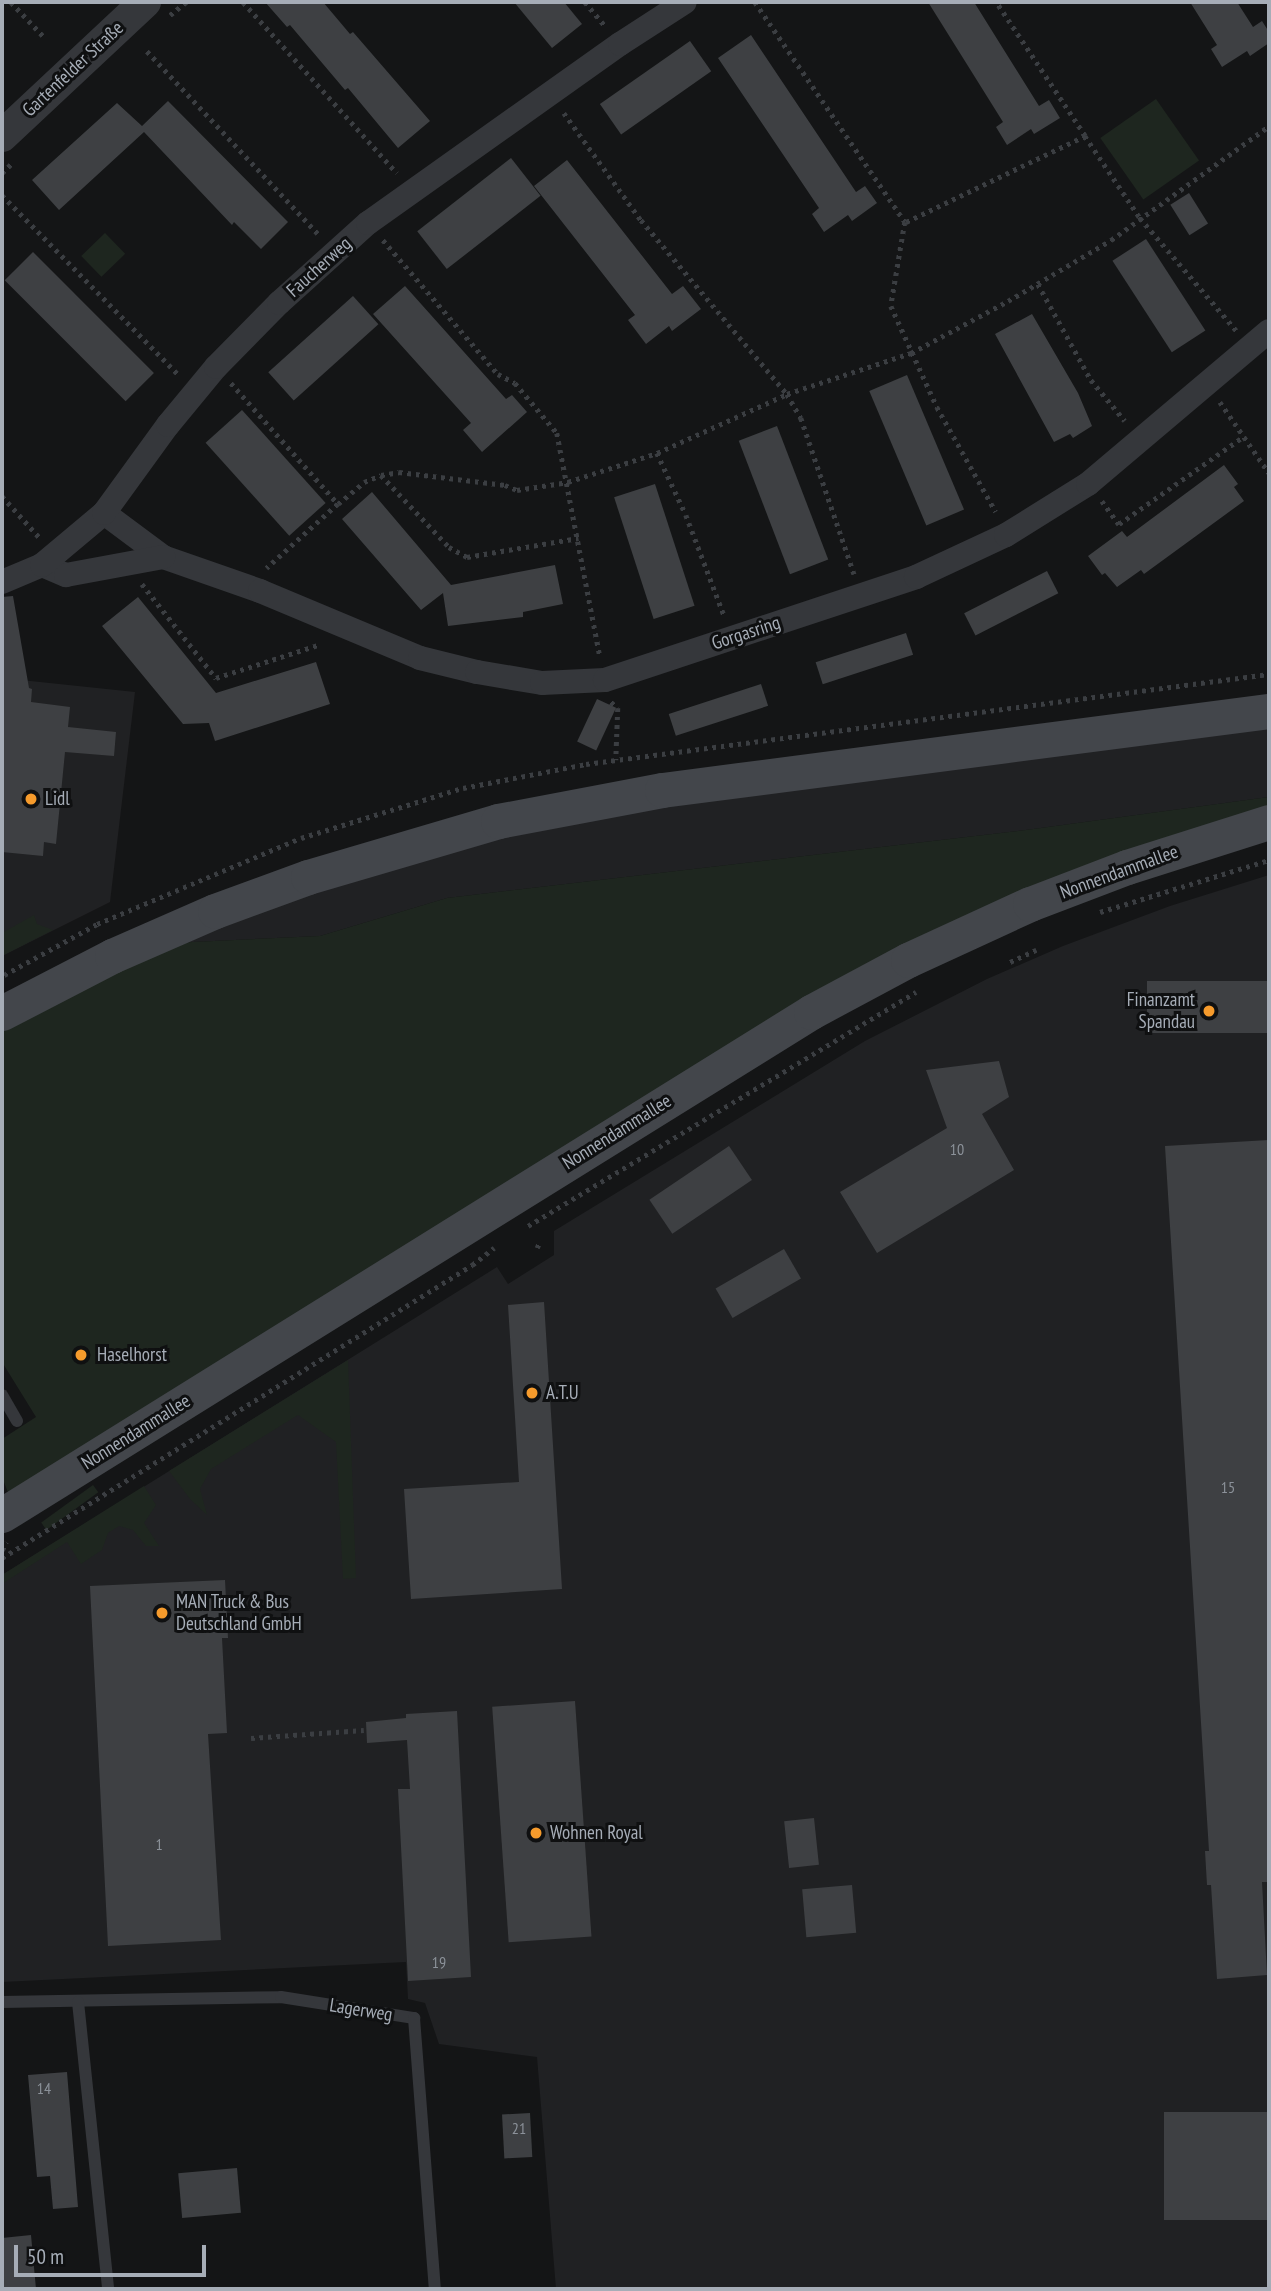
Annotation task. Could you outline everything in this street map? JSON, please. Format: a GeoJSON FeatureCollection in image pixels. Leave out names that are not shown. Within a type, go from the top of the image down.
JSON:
{"type":"FeatureCollection","features":[{"type":"Feature","properties":{"kind":"main road"},"geometry":{"type":"LineString","coordinates":[[2,1013],[112,956],[215,911],[320,873],[498,821],[662,790],[1269,711]]}},
{"type":"Feature","properties":{"kind":"main road","name":"Nonnendammallee"},"geometry":{"type":"LineString","coordinates":[[2,1516],[811,1012],[908,960],[1030,904],[1126,867],[1269,822]]}},
{"type":"Feature","properties":{"kind":"street","name":"Gartenfelder Straße"},"geometry":{"type":"LineString","coordinates":[[2,136],[145,2]]}},
{"type":"Feature","properties":{"kind":"street","name":"Faucherweg"},"geometry":{"type":"LineString","coordinates":[[2,582],[104,513],[168,425],[216,368],[279,303],[368,223],[685,2]]}},
{"type":"Feature","properties":{"kind":"street","name":"Gorgasring"},"geometry":{"type":"LineString","coordinates":[[104,513],[163,557],[260,591],[420,658],[477,673],[606,690],[916,577],[1006,535],[1088,484],[1269,331]]}},
{"type":"Feature","properties":{"kind":"street","name":"Gorgasring"},"geometry":{"type":"LineString","coordinates":[[43,553],[66,575],[163,557]]}},
{"type":"Feature","properties":{"kind":"lane"},"geometry":{"type":"LineString","coordinates":[[2,1395],[17,1421]]}},
{"type":"Feature","properties":{"kind":"lane","name":"Lagerweg"},"geometry":{"type":"LineString","coordinates":[[2,2002],[281,1997],[414,2018],[435,2289]]}},
{"type":"Feature","properties":{"kind":"lane"},"geometry":{"type":"LineString","coordinates":[[78,2002],[108,2289]]}},
{"type":"Feature","properties":{"kind":"path"},"geometry":{"type":"LineString","coordinates":[[12,2],[45,38]]}},
{"type":"Feature","properties":{"kind":"path"},"geometry":{"type":"LineString","coordinates":[[243,2],[402,178]]}},
{"type":"Feature","properties":{"kind":"path"},"geometry":{"type":"LineString","coordinates":[[586,2],[610,32]]}},
{"type":"Feature","properties":{"kind":"path"},"geometry":{"type":"LineString","coordinates":[[755,2],[905,222],[891,306],[937,407],[996,512]]}},
{"type":"Feature","properties":{"kind":"path"},"geometry":{"type":"LineString","coordinates":[[996,2],[1140,218],[1236,331]]}},
{"type":"Feature","properties":{"kind":"path"},"geometry":{"type":"LineString","coordinates":[[147,51],[323,240]]}},
{"type":"Feature","properties":{"kind":"path"},"geometry":{"type":"LineString","coordinates":[[550,94],[641,220],[787,394],[801,418],[854,575]]}},
{"type":"Feature","properties":{"kind":"path"},"geometry":{"type":"LineString","coordinates":[[260,591],[263,572],[364,482],[381,475],[399,472],[505,485],[517,490],[568,482],[657,453],[787,394],[911,353],[1038,284],[1140,218],[1269,126]]}},
{"type":"Feature","properties":{"kind":"path"},"geometry":{"type":"LineString","coordinates":[[905,222],[1085,136]]}},
{"type":"Feature","properties":{"kind":"path"},"geometry":{"type":"LineString","coordinates":[[2,195],[183,379]]}},
{"type":"Feature","properties":{"kind":"path"},"geometry":{"type":"LineString","coordinates":[[368,223],[498,374],[515,383],[557,433],[606,690],[618,708],[616,760]]}},
{"type":"Feature","properties":{"kind":"path"},"geometry":{"type":"LineString","coordinates":[[1038,284],[1091,380],[1141,440]]}},
{"type":"Feature","properties":{"kind":"path"},"geometry":{"type":"LineString","coordinates":[[216,368],[338,504]]}},
{"type":"Feature","properties":{"kind":"path"},"geometry":{"type":"LineString","coordinates":[[1208,384],[1269,473]]}},
{"type":"Feature","properties":{"kind":"path"},"geometry":{"type":"LineString","coordinates":[[1088,484],[1119,524],[1244,436]]}},
{"type":"Feature","properties":{"kind":"path"},"geometry":{"type":"LineString","coordinates":[[657,453],[686,515],[725,619]]}},
{"type":"Feature","properties":{"kind":"path"},"geometry":{"type":"LineString","coordinates":[[381,475],[450,547],[467,557],[578,538]]}},
{"type":"Feature","properties":{"kind":"path"},"geometry":{"type":"LineString","coordinates":[[2,496],[43,553]]}},
{"type":"Feature","properties":{"kind":"path"},"geometry":{"type":"LineString","coordinates":[[141,583],[216,678],[322,643],[332,621]]}},
{"type":"Feature","properties":{"kind":"path"},"geometry":{"type":"LineString","coordinates":[[1090,913],[1117,909],[1269,860]]}},
{"type":"Feature","properties":{"kind":"path"},"geometry":{"type":"LineString","coordinates":[[1010,962],[1036,950]]}},
{"type":"Feature","properties":{"kind":"path"},"geometry":{"type":"LineString","coordinates":[[520,1231],[828,1044],[902,1004],[922,988]]}},
{"type":"Feature","properties":{"kind":"path"},"geometry":{"type":"LineString","coordinates":[[537,1248],[540,1241]]}},
{"type":"Feature","properties":{"kind":"path"},"geometry":{"type":"LineString","coordinates":[[2,1558],[437,1287],[500,1244]]}},
{"type":"Feature","properties":{"kind":"path"},"geometry":{"type":"LineString","coordinates":[[251,1738],[364,1730]]}},
{"type":"Feature","properties":{"kind":"shaded area"},"geometry":{"type":"Polygon","coordinates":[[[1156,99],[1199,160],[1143,199],[1100,138],[1156,99]]]}},
{"type":"Feature","properties":{"kind":"shaded area"},"geometry":{"type":"Polygon","coordinates":[[[105,233],[125,254],[101,277],[81,256],[105,233]]]}},
{"type":"Feature","properties":{"kind":"shaded area"},"geometry":{"type":"Polygon","coordinates":[[[2,678],[135,692],[110,902],[2,956],[2,678]]]}},
{"type":"Feature","properties":{"kind":"shaded area"},"geometry":{"type":"Polygon","coordinates":[[[1269,722],[1269,797],[1026,830],[447,898],[320,936],[172,943],[299,894],[541,823],[1269,722]]]}},
{"type":"Feature","properties":{"kind":"shaded area"},"geometry":{"type":"Polygon","coordinates":[[[1269,797],[1269,810],[1059,881],[9,1495],[2,1477],[2,1439],[36,1417],[2,1362],[2,1028],[172,943],[320,936],[447,898],[1026,830],[1269,797]]]}},
{"type":"Feature","properties":{"kind":"shaded area"},"geometry":{"type":"Polygon","coordinates":[[[1269,875],[1269,2289],[556,2289],[537,2057],[439,2044],[425,2003],[408,1999],[406,1962],[2,1982],[2,1575],[497,1267],[508,1284],[554,1255],[554,1231],[865,1041],[987,979],[1063,946],[1170,906],[1269,875]]]}},
{"type":"Feature","properties":{"kind":"shaded area"},"geometry":{"type":"Polygon","coordinates":[[[34,915],[37,924],[53,930],[2,956],[2,933],[34,915]]]}},
{"type":"Feature","properties":{"kind":"shaded area"},"geometry":{"type":"Polygon","coordinates":[[[348,1360],[356,1578],[343,1579],[336,1442],[298,1415],[211,1469],[200,1489],[207,1515],[190,1499],[169,1471],[348,1360]]]}},
{"type":"Feature","properties":{"kind":"shaded area"},"geometry":{"type":"Polygon","coordinates":[[[93,1485],[98,1492],[47,1530],[41,1523],[93,1485]]]}},
{"type":"Feature","properties":{"kind":"shaded area"},"geometry":{"type":"Polygon","coordinates":[[[144,1486],[156,1505],[144,1523],[159,1546],[146,1546],[133,1530],[119,1526],[108,1533],[102,1550],[81,1564],[67,1542],[2,1584],[2,1575],[144,1486]]]}},
{"type":"Feature","properties":{"kind":"building"},"geometry":{"type":"Polygon","coordinates":[[[265,2],[323,2],[350,34],[353,32],[430,121],[398,148],[348,88],[345,90],[290,25],[287,27],[265,2]]]}},
{"type":"Feature","properties":{"kind":"building"},"geometry":{"type":"Polygon","coordinates":[[[514,2],[564,2],[582,24],[552,48],[514,2]]]}},
{"type":"Feature","properties":{"kind":"building"},"geometry":{"type":"Polygon","coordinates":[[[928,2],[974,2],[1039,106],[1049,100],[1060,118],[1034,134],[1031,129],[1007,145],[996,127],[1003,122],[928,2]]]}},
{"type":"Feature","properties":{"kind":"building"},"geometry":{"type":"Polygon","coordinates":[[[1190,2],[1237,2],[1253,27],[1262,21],[1269,32],[1269,43],[1250,56],[1247,51],[1222,67],[1211,49],[1217,45],[1190,2]]]}},
{"type":"Feature","properties":{"kind":"building"},"geometry":{"type":"Polygon","coordinates":[[[751,35],[856,192],[865,186],[877,203],[852,221],[848,215],[824,232],[812,214],[819,208],[718,58],[751,35]]]}},
{"type":"Feature","properties":{"kind":"building"},"geometry":{"type":"Polygon","coordinates":[[[690,41],[711,71],[621,134],[600,104],[690,41]]]}},
{"type":"Feature","properties":{"kind":"building"},"geometry":{"type":"Polygon","coordinates":[[[168,101],[288,222],[261,249],[234,222],[232,225],[144,132],[59,210],[32,180],[117,103],[142,126],[168,101]]]}},
{"type":"Feature","properties":{"kind":"building"},"geometry":{"type":"Polygon","coordinates":[[[511,158],[541,196],[447,269],[417,231],[511,158]]]}},
{"type":"Feature","properties":{"kind":"building"},"geometry":{"type":"Polygon","coordinates":[[[567,160],[672,294],[683,286],[701,309],[672,331],[669,326],[646,344],[628,320],[635,315],[534,186],[567,160]]]}},
{"type":"Feature","properties":{"kind":"building"},"geometry":{"type":"Polygon","coordinates":[[[1189,193],[1208,224],[1189,235],[1170,205],[1189,193]]]}},
{"type":"Feature","properties":{"kind":"building"},"geometry":{"type":"Polygon","coordinates":[[[1146,239],[1205,330],[1172,352],[1112,261],[1146,239]]]}},
{"type":"Feature","properties":{"kind":"building"},"geometry":{"type":"Polygon","coordinates":[[[33,252],[154,373],[126,401],[5,280],[33,252]]]}},
{"type":"Feature","properties":{"kind":"building"},"geometry":{"type":"Polygon","coordinates":[[[405,286],[506,399],[512,395],[527,412],[482,452],[463,430],[471,423],[373,314],[405,286]]]}},
{"type":"Feature","properties":{"kind":"building"},"geometry":{"type":"Polygon","coordinates":[[[353,296],[378,324],[294,401],[268,372],[353,296]]]}},
{"type":"Feature","properties":{"kind":"building"},"geometry":{"type":"Polygon","coordinates":[[[1032,314],[1078,393],[1092,426],[1073,438],[1070,434],[1054,442],[995,334],[1032,314]]]}},
{"type":"Feature","properties":{"kind":"building"},"geometry":{"type":"Polygon","coordinates":[[[907,375],[964,509],[926,525],[869,391],[907,375]]]}},
{"type":"Feature","properties":{"kind":"building"},"geometry":{"type":"Polygon","coordinates":[[[242,410],[326,503],[289,536],[206,443],[242,410]]]}},
{"type":"Feature","properties":{"kind":"building"},"geometry":{"type":"Polygon","coordinates":[[[777,426],[828,560],[790,574],[739,441],[777,426]]]}},
{"type":"Feature","properties":{"kind":"building"},"geometry":{"type":"Polygon","coordinates":[[[1224,465],[1238,484],[1234,487],[1244,501],[1144,574],[1141,570],[1117,587],[1105,573],[1102,575],[1088,556],[1122,531],[1127,537],[1224,465]]]}},
{"type":"Feature","properties":{"kind":"building"},"geometry":{"type":"Polygon","coordinates":[[[655,484],[695,606],[654,619],[614,497],[655,484]]]}},
{"type":"Feature","properties":{"kind":"building"},"geometry":{"type":"Polygon","coordinates":[[[372,492],[451,585],[555,565],[563,604],[523,612],[523,617],[448,626],[443,593],[421,610],[342,519],[372,492]]]}},
{"type":"Feature","properties":{"kind":"building"},"geometry":{"type":"Polygon","coordinates":[[[1047,571],[1058,593],[975,635],[964,613],[1047,571]]]}},
{"type":"Feature","properties":{"kind":"building","name":"Lidl"},"geometry":{"type":"Polygon","coordinates":[[[13,596],[29,688],[32,689],[31,702],[70,707],[68,727],[116,732],[114,756],[65,752],[56,844],[44,842],[43,856],[2,852],[2,597],[13,596]]]}},
{"type":"Feature","properties":{"kind":"building"},"geometry":{"type":"Polygon","coordinates":[[[138,597],[216,693],[316,662],[330,704],[215,741],[209,723],[183,724],[102,626],[138,597]]]}},
{"type":"Feature","properties":{"kind":"building"},"geometry":{"type":"Polygon","coordinates":[[[906,633],[913,655],[823,684],[816,662],[906,633]]]}},
{"type":"Feature","properties":{"kind":"building"},"geometry":{"type":"Polygon","coordinates":[[[761,684],[768,706],[676,736],[669,714],[761,684]]]}},
{"type":"Feature","properties":{"kind":"building"},"geometry":{"type":"Polygon","coordinates":[[[597,699],[616,708],[596,750],[577,742],[597,699]]]}},
{"type":"Feature","properties":{"kind":"building","name":"Finanzamt Spandau"},"geometry":{"type":"Polygon","coordinates":[[[1147,981],[1269,981],[1269,1033],[1147,1033],[1147,981]]]}},
{"type":"Feature","properties":{"kind":"building"},"geometry":{"type":"Polygon","coordinates":[[[999,1061],[1009,1097],[982,1114],[1014,1170],[877,1253],[840,1192],[947,1128],[926,1070],[999,1061]]]}},
{"type":"Feature","properties":{"kind":"building"},"geometry":{"type":"Polygon","coordinates":[[[1269,1140],[1269,1882],[1262,1882],[1267,1975],[1217,1979],[1211,1885],[1207,1885],[1205,1851],[1209,1851],[1165,1146],[1269,1140]]]}},
{"type":"Feature","properties":{"kind":"building"},"geometry":{"type":"Polygon","coordinates":[[[729,1146],[752,1180],[672,1234],[649,1200],[729,1146]]]}},
{"type":"Feature","properties":{"kind":"building"},"geometry":{"type":"Polygon","coordinates":[[[784,1249],[801,1278],[733,1318],[716,1288],[784,1249]]]}},
{"type":"Feature","properties":{"kind":"building","name":"A.T.U"},"geometry":{"type":"Polygon","coordinates":[[[544,1302],[562,1589],[411,1599],[404,1489],[519,1482],[508,1305],[544,1302]]]}},
{"type":"Feature","properties":{"kind":"building"},"geometry":{"type":"Polygon","coordinates":[[[225,1580],[228,1638],[222,1638],[227,1733],[208,1734],[221,1940],[108,1946],[90,1586],[225,1580]]]}},
{"type":"Feature","properties":{"kind":"building"},"geometry":{"type":"Polygon","coordinates":[[[575,1701],[591,1936],[509,1942],[492,1707],[575,1701]]]}},
{"type":"Feature","properties":{"kind":"building"},"geometry":{"type":"Polygon","coordinates":[[[457,1711],[471,1977],[408,1981],[398,1789],[410,1789],[407,1740],[367,1743],[366,1722],[406,1718],[406,1714],[457,1711]]]}},
{"type":"Feature","properties":{"kind":"building"},"geometry":{"type":"Polygon","coordinates":[[[814,1818],[819,1865],[789,1868],[784,1821],[814,1818]]]}},
{"type":"Feature","properties":{"kind":"building"},"geometry":{"type":"Polygon","coordinates":[[[852,1885],[856,1933],[806,1937],[802,1889],[852,1885]]]}},
{"type":"Feature","properties":{"kind":"building"},"geometry":{"type":"Polygon","coordinates":[[[67,2072],[78,2207],[53,2209],[50,2176],[37,2177],[28,2075],[67,2072]]]}},
{"type":"Feature","properties":{"kind":"building"},"geometry":{"type":"Polygon","coordinates":[[[1164,2112],[1269,2112],[1269,2220],[1164,2220],[1164,2112]]]}},
{"type":"Feature","properties":{"kind":"building"},"geometry":{"type":"Polygon","coordinates":[[[530,2113],[532,2157],[504,2158],[502,2114],[530,2113]]]}},
{"type":"Feature","properties":{"kind":"building"},"geometry":{"type":"Polygon","coordinates":[[[237,2168],[241,2213],[182,2218],[178,2173],[237,2168]]]}},
{"type":"Feature","properties":{"kind":"building"},"geometry":{"type":"Polygon","coordinates":[[[31,2235],[36,2289],[2,2289],[2,2238],[31,2235]]]}},
{"type":"Feature","properties":{"kind":"place","name":"Lidl"},"geometry":{"type":"Point","coordinates":[31,799]}},
{"type":"Feature","properties":{"kind":"place","name":"Finanzamt Spandau"},"geometry":{"type":"Point","coordinates":[1209,1011]}},
{"type":"Feature","properties":{"kind":"place","name":"Haselhorst"},"geometry":{"type":"Point","coordinates":[81,1355]}},
{"type":"Feature","properties":{"kind":"place","name":"A.T.U"},"geometry":{"type":"Point","coordinates":[532,1393]}},
{"type":"Feature","properties":{"kind":"place","name":"MAN Truck & Bus Deutschland GmbH"},"geometry":{"type":"Point","coordinates":[162,1613]}},
{"type":"Feature","properties":{"kind":"place","name":"Wohnen Royal"},"geometry":{"type":"Point","coordinates":[536,1833]}}]}
